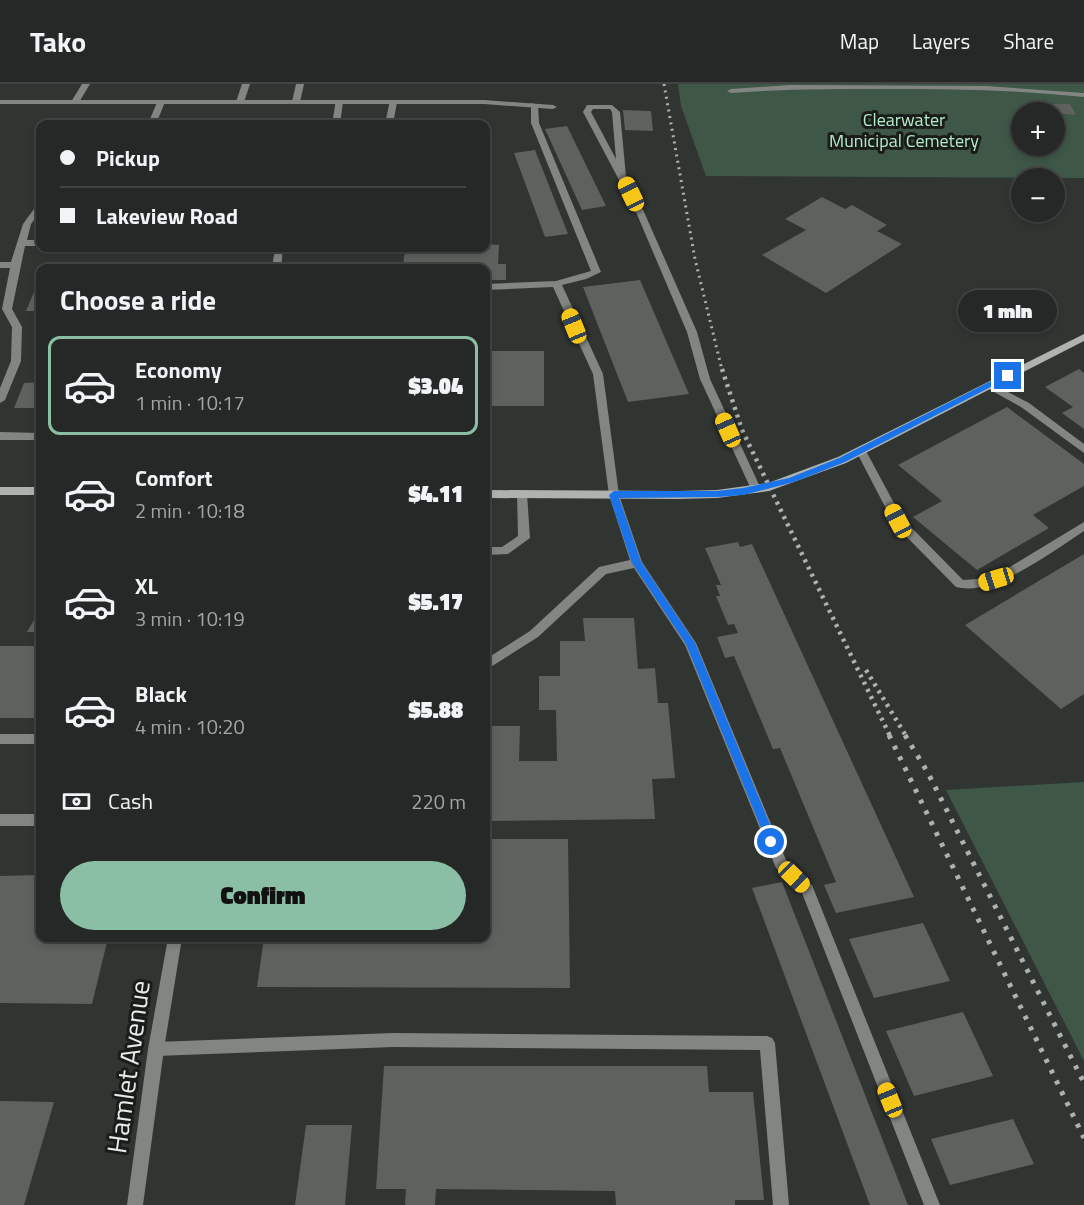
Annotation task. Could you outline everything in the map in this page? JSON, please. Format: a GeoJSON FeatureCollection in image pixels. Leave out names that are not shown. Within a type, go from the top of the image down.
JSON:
{"type":"FeatureCollection","features":[{"type":"Feature","properties":{"kind":"main road"},"geometry":{"type":"LineString","coordinates":[[490,494],[717,494],[756,489],[820,470],[1083,339]]}},
{"type":"Feature","properties":{"kind":"main road"},"geometry":{"type":"LineString","coordinates":[[0,491],[36,491]]}},
{"type":"Feature","properties":{"kind":"street"},"geometry":{"type":"LineString","coordinates":[[75,102],[86,84]]}},
{"type":"Feature","properties":{"kind":"street"},"geometry":{"type":"LineString","coordinates":[[240,102],[246,84]]}},
{"type":"Feature","properties":{"kind":"street"},"geometry":{"type":"LineString","coordinates":[[296,102],[300,84]]}},
{"type":"Feature","properties":{"kind":"street"},"geometry":{"type":"LineString","coordinates":[[731,91],[769,86],[953,86],[1084,95]]}},
{"type":"Feature","properties":{"kind":"street"},"geometry":{"type":"LineString","coordinates":[[0,102],[484,102],[553,107]]}},
{"type":"Feature","properties":{"kind":"street"},"geometry":{"type":"LineString","coordinates":[[154,120],[161,102]]}},
{"type":"Feature","properties":{"kind":"street"},"geometry":{"type":"LineString","coordinates":[[337,120],[339,102]]}},
{"type":"Feature","properties":{"kind":"street"},"geometry":{"type":"LineString","coordinates":[[390,120],[393,102]]}},
{"type":"Feature","properties":{"kind":"street"},"geometry":{"type":"LineString","coordinates":[[490,287],[557,285],[576,281],[596,272],[534,123],[534,105]]}},
{"type":"Feature","properties":{"kind":"street"},"geometry":{"type":"LineString","coordinates":[[622,176],[616,112],[612,107],[590,107],[587,112],[622,176],[692,332],[705,379],[756,489]]}},
{"type":"Feature","properties":{"kind":"street"},"geometry":{"type":"LineString","coordinates":[[0,400],[16,361],[17,327],[7,309],[15,265],[27,224],[36,212]]}},
{"type":"Feature","properties":{"kind":"street"},"geometry":{"type":"LineString","coordinates":[[22,243],[36,243]]}},
{"type":"Feature","properties":{"kind":"street"},"geometry":{"type":"LineString","coordinates":[[0,265],[15,265]]}},
{"type":"Feature","properties":{"kind":"street"},"geometry":{"type":"LineString","coordinates":[[557,285],[598,374],[614,495],[637,563],[690,643],[781,864],[807,890],[932,1205]]}},
{"type":"Feature","properties":{"kind":"street"},"geometry":{"type":"LineString","coordinates":[[990,385],[1025,405],[1084,449]]}},
{"type":"Feature","properties":{"kind":"street"},"geometry":{"type":"LineString","coordinates":[[0,436],[36,437]]}},
{"type":"Feature","properties":{"kind":"street"},"geometry":{"type":"LineString","coordinates":[[861,451],[898,521],[960,584],[978,585],[996,579],[1084,526]]}},
{"type":"Feature","properties":{"kind":"street"},"geometry":{"type":"LineString","coordinates":[[490,551],[504,551],[524,538],[522,494]]}},
{"type":"Feature","properties":{"kind":"street"},"geometry":{"type":"LineString","coordinates":[[490,662],[534,634],[603,570],[637,563]]}},
{"type":"Feature","properties":{"kind":"street"},"geometry":{"type":"LineString","coordinates":[[0,739],[36,739]]}},
{"type":"Feature","properties":{"kind":"street"},"geometry":{"type":"LineString","coordinates":[[0,820],[36,820]]}},
{"type":"Feature","properties":{"kind":"street","name":"Hamlet Avenue"},"geometry":{"type":"LineString","coordinates":[[135,1205],[156,1048],[174,942]]}},
{"type":"Feature","properties":{"kind":"street"},"geometry":{"type":"LineString","coordinates":[[156,1048],[393,1040],[766,1043],[781,1205]]}},
{"type":"Feature","properties":{"kind":"green space","name":"Clearwater Municipal Cemetery"},"geometry":{"type":"Polygon","coordinates":[[[678,84],[1084,84],[1084,178],[1065,178],[1065,168],[1011,168],[1011,178],[706,176],[681,106],[678,84]]]}},
{"type":"Feature","properties":{"kind":"green space"},"geometry":{"type":"Polygon","coordinates":[[[1084,782],[1084,1061],[946,790],[1084,782]]]}},
{"type":"Feature","properties":{"kind":"building"},"geometry":{"type":"Polygon","coordinates":[[[1065,104],[1070,104],[1076,115],[1065,114],[1065,104]]]}},
{"type":"Feature","properties":{"kind":"building"},"geometry":{"type":"Polygon","coordinates":[[[623,110],[651,111],[653,131],[625,130],[623,110]]]}},
{"type":"Feature","properties":{"kind":"building"},"geometry":{"type":"Polygon","coordinates":[[[567,126],[606,206],[582,210],[545,129],[567,126]]]}},
{"type":"Feature","properties":{"kind":"building"},"geometry":{"type":"Polygon","coordinates":[[[535,150],[568,234],[545,237],[514,153],[535,150]]]}},
{"type":"Feature","properties":{"kind":"building"},"geometry":{"type":"Polygon","coordinates":[[[822,197],[845,209],[852,205],[887,225],[877,231],[902,244],[826,293],[762,255],[806,230],[785,219],[822,197]]]}},
{"type":"Feature","properties":{"kind":"building"},"geometry":{"type":"Polygon","coordinates":[[[490,244],[499,245],[498,264],[506,264],[506,280],[490,280],[490,264],[403,264],[405,252],[490,252],[490,244]]]}},
{"type":"Feature","properties":{"kind":"building"},"geometry":{"type":"Polygon","coordinates":[[[640,280],[689,394],[628,402],[583,287],[640,280]]]}},
{"type":"Feature","properties":{"kind":"building"},"geometry":{"type":"Polygon","coordinates":[[[36,287],[36,311],[26,311],[36,287]]]}},
{"type":"Feature","properties":{"kind":"building"},"geometry":{"type":"Polygon","coordinates":[[[490,351],[544,351],[544,406],[490,406],[490,351]]]}},
{"type":"Feature","properties":{"kind":"building"},"geometry":{"type":"Polygon","coordinates":[[[1079,369],[1084,373],[1084,429],[1062,413],[1073,407],[1045,387],[1079,369]]]}},
{"type":"Feature","properties":{"kind":"building"},"geometry":{"type":"Polygon","coordinates":[[[36,382],[36,408],[14,408],[24,383],[36,382]]]}},
{"type":"Feature","properties":{"kind":"building"},"geometry":{"type":"Polygon","coordinates":[[[1007,407],[1084,464],[1084,486],[1033,515],[1049,528],[977,570],[913,517],[942,501],[898,465],[1007,407]]]}},
{"type":"Feature","properties":{"kind":"building"},"geometry":{"type":"Polygon","coordinates":[[[738,542],[740,547],[752,544],[914,897],[836,913],[824,885],[836,882],[780,748],[773,749],[734,656],[725,658],[717,637],[738,633],[734,624],[728,625],[716,596],[720,596],[716,585],[721,585],[705,548],[738,542]]]}},
{"type":"Feature","properties":{"kind":"building"},"geometry":{"type":"Polygon","coordinates":[[[1084,554],[1084,694],[1061,709],[965,625],[1084,554]]]}},
{"type":"Feature","properties":{"kind":"building"},"geometry":{"type":"Polygon","coordinates":[[[36,617],[36,632],[27,632],[36,617]]]}},
{"type":"Feature","properties":{"kind":"building"},"geometry":{"type":"Polygon","coordinates":[[[583,618],[634,618],[638,669],[655,668],[658,703],[668,703],[675,778],[652,779],[655,819],[490,821],[490,726],[520,726],[519,761],[557,761],[556,710],[539,710],[539,676],[560,676],[560,641],[585,641],[583,618]]]}},
{"type":"Feature","properties":{"kind":"building"},"geometry":{"type":"Polygon","coordinates":[[[0,646],[36,646],[36,718],[0,718],[0,646]]]}},
{"type":"Feature","properties":{"kind":"building"},"geometry":{"type":"Polygon","coordinates":[[[490,839],[568,839],[570,988],[257,987],[263,942],[490,942],[490,839]]]}},
{"type":"Feature","properties":{"kind":"building"},"geometry":{"type":"Polygon","coordinates":[[[36,875],[36,942],[107,942],[92,1004],[0,1003],[0,876],[36,875]]]}},
{"type":"Feature","properties":{"kind":"building"},"geometry":{"type":"Polygon","coordinates":[[[782,882],[908,1205],[870,1205],[752,888],[782,882]]]}},
{"type":"Feature","properties":{"kind":"building"},"geometry":{"type":"Polygon","coordinates":[[[923,923],[950,981],[874,998],[849,939],[923,923]]]}},
{"type":"Feature","properties":{"kind":"building"},"geometry":{"type":"Polygon","coordinates":[[[963,1012],[993,1076],[914,1096],[886,1031],[963,1012]]]}},
{"type":"Feature","properties":{"kind":"building"},"geometry":{"type":"Polygon","coordinates":[[[384,1066],[707,1066],[709,1092],[753,1092],[764,1200],[735,1200],[735,1205],[616,1205],[615,1191],[436,1189],[435,1205],[405,1205],[406,1189],[376,1189],[384,1066]]]}},
{"type":"Feature","properties":{"kind":"building"},"geometry":{"type":"Polygon","coordinates":[[[0,1101],[54,1102],[24,1205],[0,1205],[0,1101]]]}},
{"type":"Feature","properties":{"kind":"building"},"geometry":{"type":"Polygon","coordinates":[[[1013,1119],[1034,1164],[950,1185],[931,1139],[1013,1119]]]}},
{"type":"Feature","properties":{"kind":"building"},"geometry":{"type":"Polygon","coordinates":[[[306,1125],[352,1125],[345,1205],[295,1205],[306,1125]]]}},
{"type":"Feature","properties":{"kind":"railway"},"geometry":{"type":"LineString","coordinates":[[664,84],[695,259],[722,370]]}},
{"type":"Feature","properties":{"kind":"railway"},"geometry":{"type":"LineString","coordinates":[[722,369],[742,430],[890,736]]}},
{"type":"Feature","properties":{"kind":"railway"},"geometry":{"type":"LineString","coordinates":[[866,670],[906,736]]}},
{"type":"Feature","properties":{"kind":"railway"},"geometry":{"type":"LineString","coordinates":[[889,735],[1084,1138]]}},
{"type":"Feature","properties":{"kind":"railway"},"geometry":{"type":"LineString","coordinates":[[905,735],[928,773],[1084,1083]]}},
{"type":"Feature","properties":{"kind":"route"},"geometry":{"type":"LineString","coordinates":[[771,842],[690,643],[637,563],[614,495],[717,494],[769,487],[842,460],[1008,376]]}}]}
